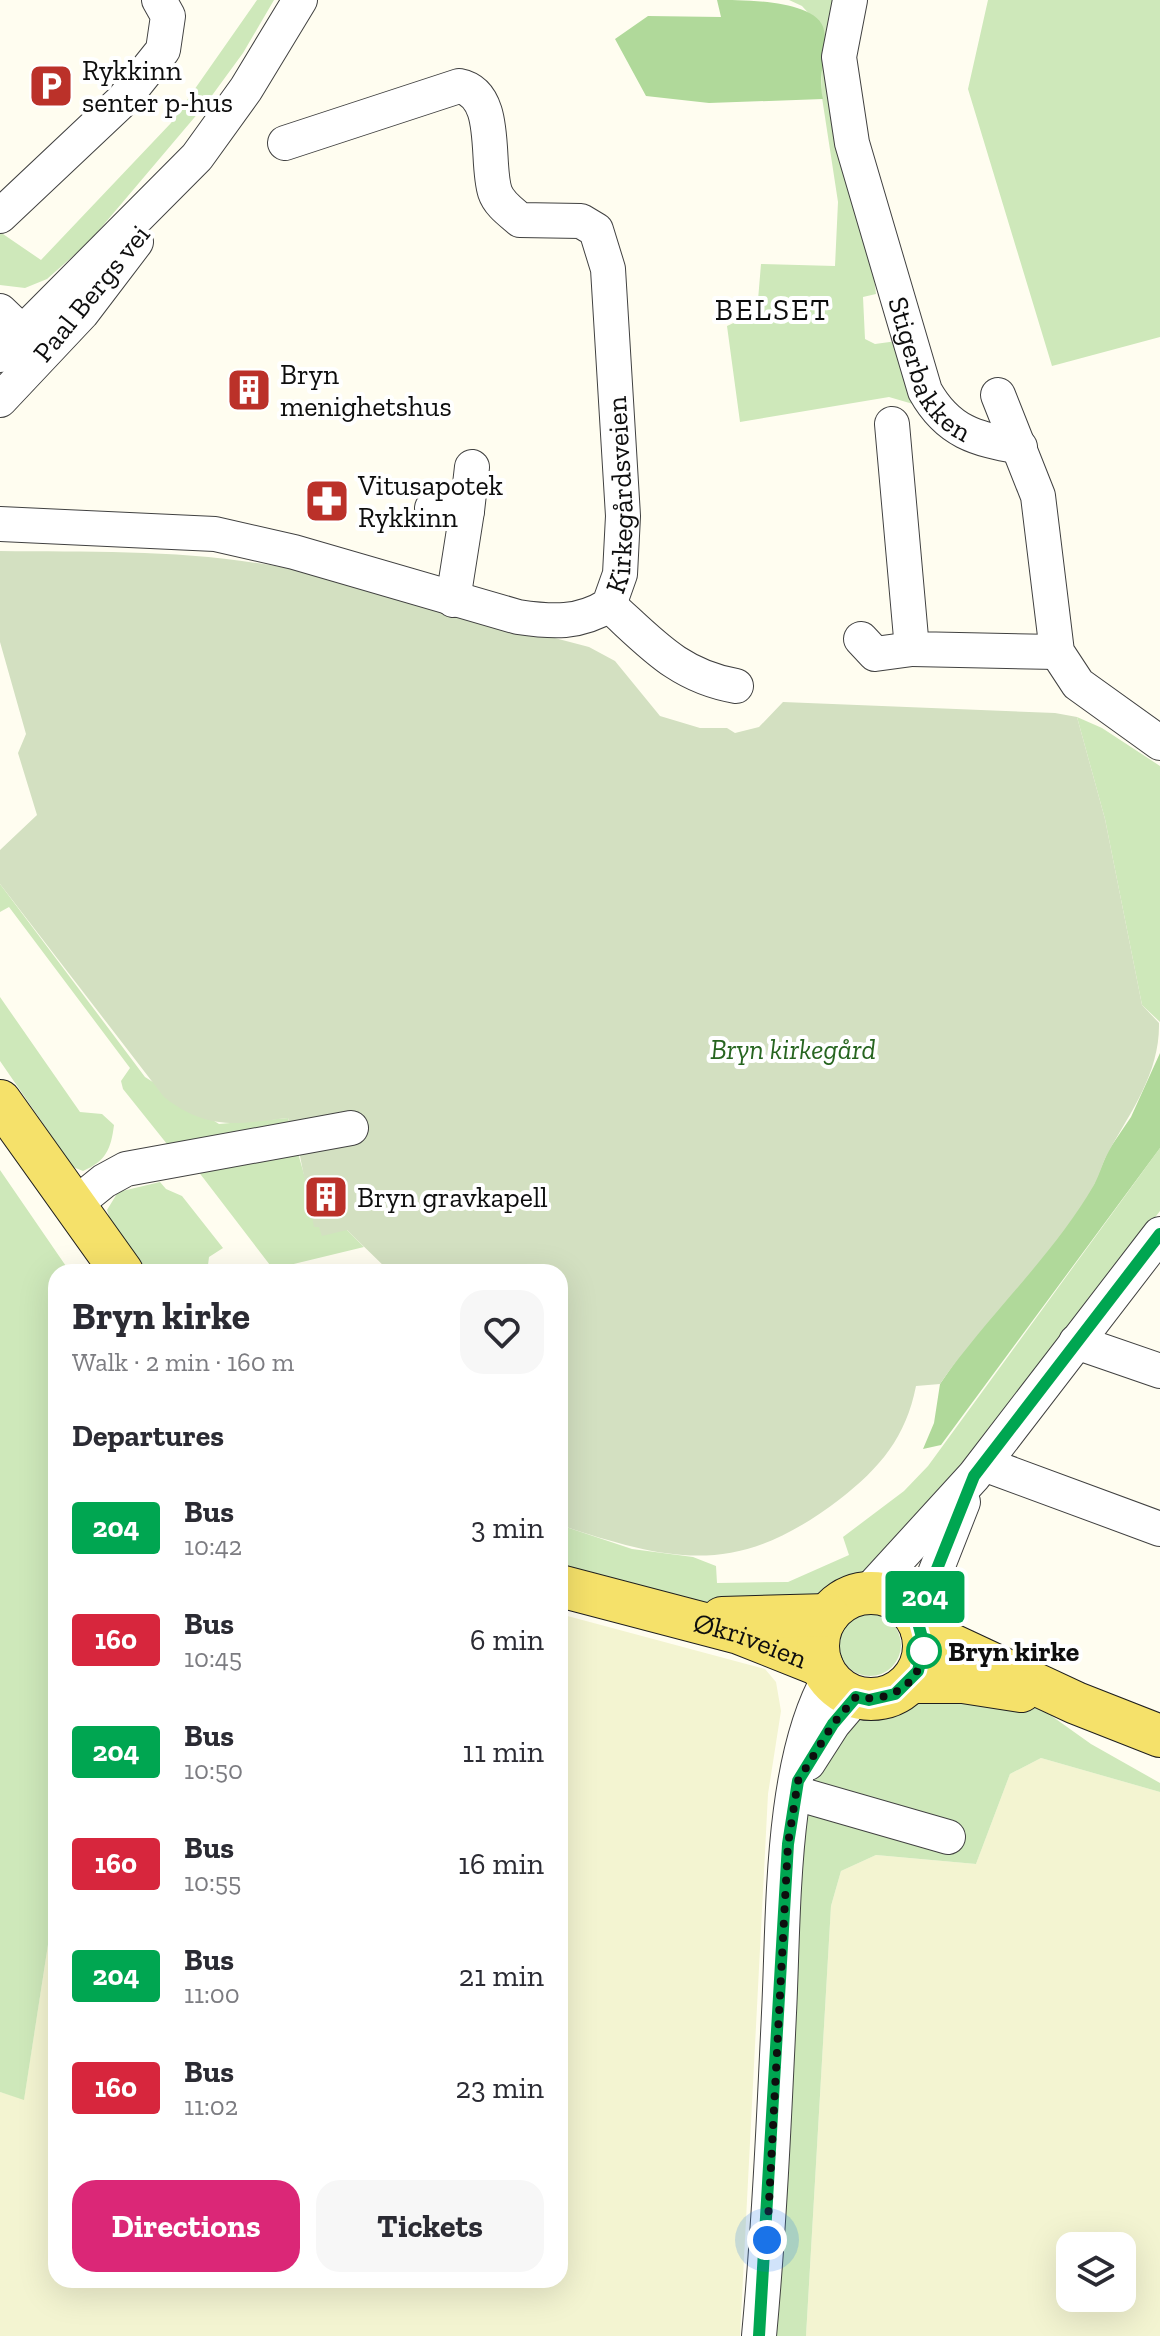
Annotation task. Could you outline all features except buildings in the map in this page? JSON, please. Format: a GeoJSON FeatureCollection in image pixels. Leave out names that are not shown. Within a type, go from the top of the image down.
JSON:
{"type":"FeatureCollection","features":[{"type":"Feature","properties":{"kind":"main road"},"geometry":{"type":"LineString","coordinates":[[0,1101],[116,1264]]}},
{"type":"Feature","properties":{"kind":"main road","name":"Økriveien"},"geometry":{"type":"LineString","coordinates":[[568,1588],[739,1633],[835,1680]]}},
{"type":"Feature","properties":{"kind":"main road"},"geometry":{"type":"LineString","coordinates":[[1076,1703],[998,1685],[911,1682],[882,1698],[835,1680],[818,1636],[828,1615],[842,1601],[868,1592],[897,1599],[920,1625],[1076,1703],[1160,1736]]}},
{"type":"Feature","properties":{"kind":"main road","name":"Økriveien"},"geometry":{"type":"LineString","coordinates":[[677,1618],[828,1615]]}},
{"type":"Feature","properties":{"kind":"main road"},"geometry":{"type":"LineString","coordinates":[[911,1682],[924,1655],[920,1625]]}},
{"type":"Feature","properties":{"kind":"street"},"geometry":{"type":"LineString","coordinates":[[0,216],[90,114],[123,100],[163,50],[168,16],[159,0]]}},
{"type":"Feature","properties":{"kind":"street","name":"Paal Bergs vei"},"geometry":{"type":"LineString","coordinates":[[0,400],[11,343],[82,313],[132,249],[175,181],[246,89],[300,0]]}},
{"type":"Feature","properties":{"kind":"street","name":"Stigerbakken"},"geometry":{"type":"LineString","coordinates":[[850,0],[839,57],[852,143],[925,391],[937,413],[956,427],[986,441],[1020,447],[1038,496],[1057,652],[1078,684],[1160,743]]}},
{"type":"Feature","properties":{"kind":"street","name":"Kirkegårdsveien"},"geometry":{"type":"LineString","coordinates":[[0,524],[215,534],[294,552],[518,617],[567,622],[609,605],[620,574],[623,516],[608,269],[596,230],[581,221],[520,220],[504,206],[495,193],[483,106],[468,88],[459,86],[285,143]]}},
{"type":"Feature","properties":{"kind":"street"},"geometry":{"type":"LineString","coordinates":[[998,395],[1020,447]]}},
{"type":"Feature","properties":{"kind":"street"},"geometry":{"type":"LineString","coordinates":[[892,424],[912,649]]}},
{"type":"Feature","properties":{"kind":"street"},"geometry":{"type":"LineString","coordinates":[[453,600],[472,467]]}},
{"type":"Feature","properties":{"kind":"street"},"geometry":{"type":"LineString","coordinates":[[432,508],[467,511]]}},
{"type":"Feature","properties":{"kind":"street"},"geometry":{"type":"LineString","coordinates":[[609,605],[678,667],[707,681],[736,686]]}},
{"type":"Feature","properties":{"kind":"street"},"geometry":{"type":"LineString","coordinates":[[861,639],[875,654],[912,649],[1057,652]]}},
{"type":"Feature","properties":{"kind":"street"},"geometry":{"type":"LineString","coordinates":[[73,1206],[104,1181],[126,1169],[351,1128]]}},
{"type":"Feature","properties":{"kind":"street"},"geometry":{"type":"LineString","coordinates":[[868,1592],[979,1470],[1160,1234]]}},
{"type":"Feature","properties":{"kind":"street"},"geometry":{"type":"LineString","coordinates":[[1076,1342],[1160,1371]]}},
{"type":"Feature","properties":{"kind":"street"},"geometry":{"type":"LineString","coordinates":[[979,1470],[1160,1529]]}},
{"type":"Feature","properties":{"kind":"street"},"geometry":{"type":"LineString","coordinates":[[920,1625],[979,1470]]}},
{"type":"Feature","properties":{"kind":"street"},"geometry":{"type":"LineString","coordinates":[[759,2336],[775,2114],[788,1844],[804,1737],[815,1703],[835,1680]]}},
{"type":"Feature","properties":{"kind":"street"},"geometry":{"type":"LineString","coordinates":[[796,1787],[948,1837]]}},
{"type":"Feature","properties":{"kind":"green space"},"geometry":{"type":"Polygon","coordinates":[[[257,0],[274,0],[243,53],[205,105],[89,242],[47,279],[25,288],[0,285],[0,232],[41,260],[171,123],[257,0]]]}},
{"type":"Feature","properties":{"kind":"green space"},"geometry":{"type":"Polygon","coordinates":[[[717,0],[745,0],[795,7],[819,20],[825,38],[821,82],[823,99],[709,103],[646,96],[615,39],[648,16],[721,17],[717,0]]]}},
{"type":"Feature","properties":{"kind":"green space"},"geometry":{"type":"Polygon","coordinates":[[[789,0],[842,0],[876,294],[863,297],[865,339],[875,344],[897,341],[913,404],[889,397],[740,422],[727,326],[757,312],[761,264],[835,266],[838,202],[821,91],[824,30],[802,6],[789,0]]]}},
{"type":"Feature","properties":{"kind":"green space"},"geometry":{"type":"Polygon","coordinates":[[[988,0],[1160,0],[1160,337],[1052,366],[968,89],[988,0]]]}},
{"type":"Feature","properties":{"kind":"green space","name":"Bryn kirkegård"},"geometry":{"type":"Polygon","coordinates":[[[0,551],[196,556],[312,574],[589,647],[615,661],[660,716],[700,728],[727,728],[735,733],[759,727],[783,702],[1055,713],[1077,717],[1105,819],[1142,1005],[1159,1023],[1150,1074],[1094,1185],[1059,1237],[940,1384],[916,1386],[906,1421],[889,1450],[840,1499],[803,1524],[769,1541],[737,1552],[705,1556],[638,1548],[568,1528],[568,1264],[382,1264],[347,1230],[322,1236],[319,1227],[314,1227],[299,1151],[288,1118],[238,1123],[209,1120],[180,1108],[164,1097],[0,884],[0,850],[37,815],[18,753],[26,734],[0,642],[0,551]]]}},
{"type":"Feature","properties":{"kind":"green space"},"geometry":{"type":"Polygon","coordinates":[[[1077,717],[1102,728],[1160,766],[1160,1022],[1142,1005],[1105,819],[1077,717]]]}},
{"type":"Feature","properties":{"kind":"green space"},"geometry":{"type":"Polygon","coordinates":[[[0,884],[145,1077],[219,1124],[288,1118],[319,1227],[347,1230],[364,1247],[294,1264],[269,1264],[188,1158],[167,1144],[123,1089],[121,1081],[130,1068],[9,907],[0,912],[0,884]]]}},
{"type":"Feature","properties":{"kind":"green space"},"geometry":{"type":"Polygon","coordinates":[[[0,997],[80,1112],[102,1114],[114,1125],[106,1153],[91,1167],[83,1171],[73,1167],[0,1061],[0,997]]]}},
{"type":"Feature","properties":{"kind":"green space"},"geometry":{"type":"Polygon","coordinates":[[[1160,1053],[1160,1148],[941,1445],[923,1449],[934,1423],[940,1384],[975,1333],[1040,1259],[1094,1184],[1108,1151],[1131,1117],[1160,1053]]]}},
{"type":"Feature","properties":{"kind":"green space"},"geometry":{"type":"Polygon","coordinates":[[[1160,1148],[1160,1211],[953,1478],[872,1570],[833,1583],[812,1597],[710,1603],[636,1591],[568,1571],[568,1528],[632,1549],[693,1557],[716,1566],[717,1583],[788,1582],[849,1555],[843,1537],[904,1491],[928,1466],[1160,1148]]]}},
{"type":"Feature","properties":{"kind":"green space"},"geometry":{"type":"Polygon","coordinates":[[[0,1170],[65,1264],[48,1264],[48,1945],[24,2100],[0,2092],[0,1170]]]}},
{"type":"Feature","properties":{"kind":"green space"},"geometry":{"type":"Polygon","coordinates":[[[160,1182],[166,1189],[182,1196],[223,1248],[209,1257],[208,1264],[143,1264],[112,1226],[107,1210],[118,1192],[160,1182]]]}},
{"type":"Feature","properties":{"kind":"green space"},"geometry":{"type":"Polygon","coordinates":[[[864,1614],[876,1614],[892,1623],[899,1633],[899,1657],[892,1667],[876,1676],[864,1676],[844,1662],[839,1651],[839,1639],[853,1619],[864,1614]]]}},
{"type":"Feature","properties":{"kind":"green space"},"geometry":{"type":"Polygon","coordinates":[[[568,1616],[765,1669],[776,1682],[781,1711],[768,1794],[740,2336],[0,2336],[0,2092],[24,2099],[48,1944],[48,2288],[568,2288],[568,1616]]]}},
{"type":"Feature","properties":{"kind":"green space"},"geometry":{"type":"Polygon","coordinates":[[[972,1693],[1039,1707],[1091,1744],[1160,1783],[1160,1792],[1041,1758],[1010,1774],[976,1864],[876,1855],[841,1871],[831,1906],[806,2336],[772,2336],[802,1818],[818,1765],[850,1722],[888,1717],[928,1694],[972,1693]]]}},
{"type":"Feature","properties":{"kind":"green space"},"geometry":{"type":"Polygon","coordinates":[[[1041,1758],[1160,1792],[1160,2336],[806,2336],[831,1906],[841,1871],[876,1855],[976,1864],[1010,1774],[1041,1758]]]}},
{"type":"Feature","properties":{"kind":"bus line","name":"204"},"geometry":{"type":"LineString","coordinates":[[759,2336],[774,2127],[788,1844],[798,1781],[833,1724],[856,1697],[869,1700],[882,1698],[895,1694],[911,1682],[924,1655],[922,1631],[917,1619],[974,1476],[1160,1234]]}},
{"type":"Feature","properties":{"kind":"place","name":"Rykkinn senter p-hus"},"geometry":{"type":"Point","coordinates":[51,86]}},
{"type":"Feature","properties":{"kind":"place","name":"Bryn menighetshus"},"geometry":{"type":"Point","coordinates":[249,390]}},
{"type":"Feature","properties":{"kind":"place","name":"Vitusapotek Rykkinn"},"geometry":{"type":"Point","coordinates":[327,501]}},
{"type":"Feature","properties":{"kind":"place","name":"Bryn gravkapell"},"geometry":{"type":"Point","coordinates":[326,1197]}},
{"type":"Feature","properties":{"kind":"place","name":"Bryn kirke"},"geometry":{"type":"Point","coordinates":[924,1651]}},
{"type":"Feature","properties":{"kind":"district","name":"BELSET"},"geometry":{"type":"Point","coordinates":[773,310]}},
{"type":"Feature","properties":{"kind":"route"},"geometry":{"type":"LineString","coordinates":[[767,2240],[788,1844],[798,1781],[833,1724],[856,1697],[869,1700],[895,1694],[911,1682],[924,1651]]}}]}
